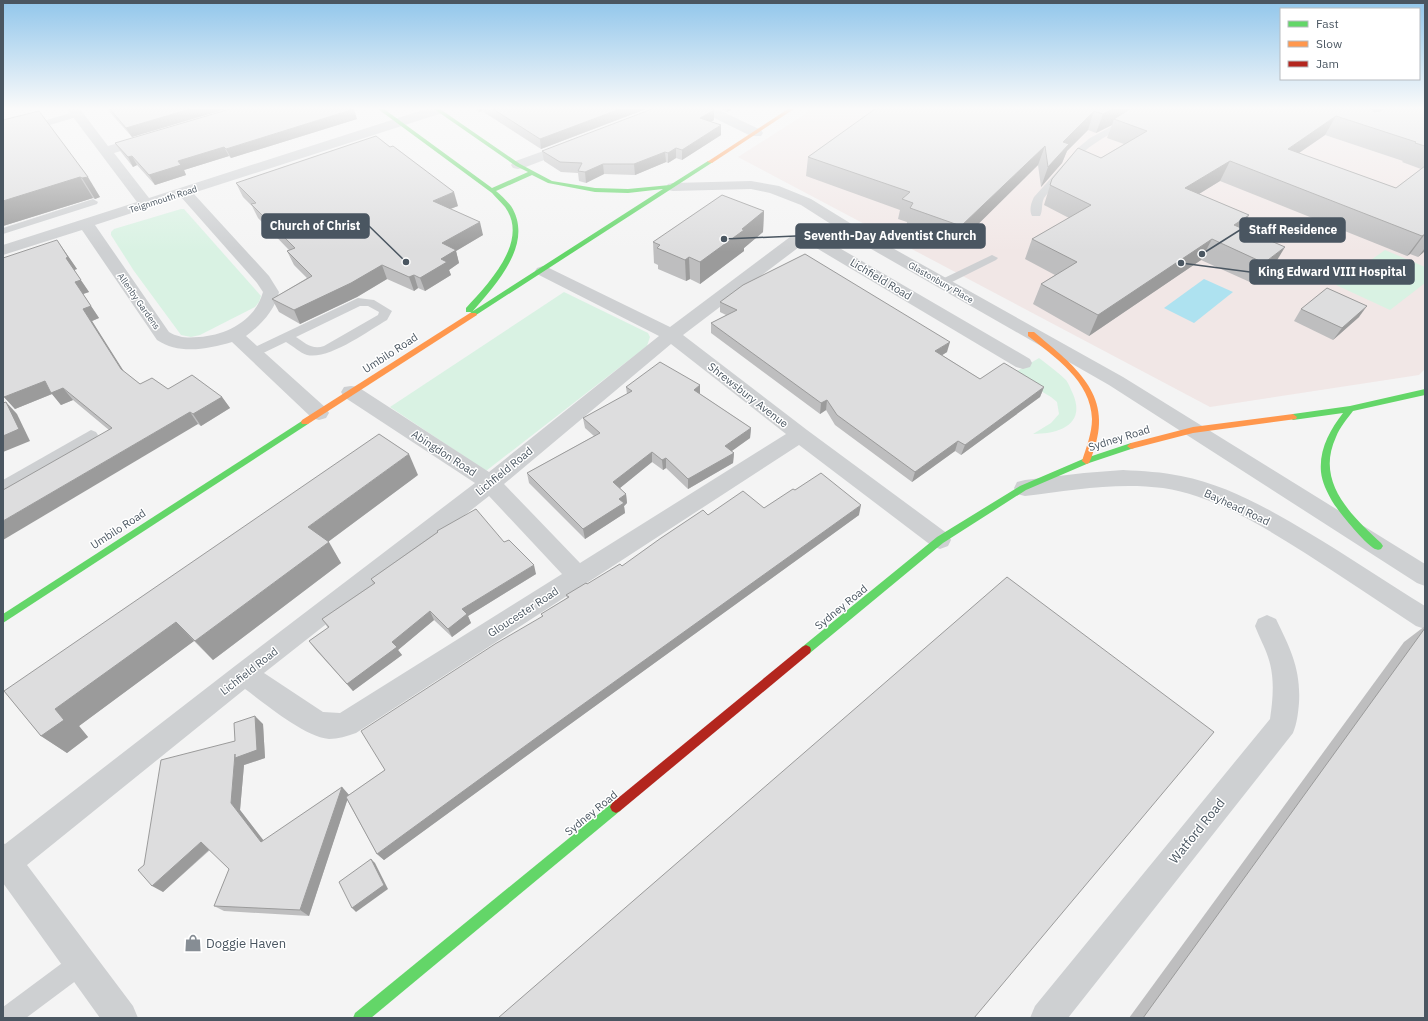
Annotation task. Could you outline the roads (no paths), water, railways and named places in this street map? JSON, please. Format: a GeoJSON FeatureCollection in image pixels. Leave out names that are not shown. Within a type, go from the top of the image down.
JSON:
{"type":"FeatureCollection","features":[{"type":"Feature","properties":{"kind":"main road"},"geometry":{"type":"LineString","coordinates":[[445,157],[492,190],[506,202],[514,217],[517,234],[513,249],[495,280],[456,326]]}},
{"type":"Feature","properties":{"kind":"main road"},"geometry":{"type":"LineString","coordinates":[[506,157],[531,174],[550,182],[595,190],[628,191],[673,186]]}},
{"type":"Feature","properties":{"kind":"main road","name":"Umbilo Road"},"geometry":{"type":"LineString","coordinates":[[3,619],[351,392],[543,271],[719,157]]}},
{"type":"Feature","properties":{"kind":"main road"},"geometry":{"type":"LineString","coordinates":[[492,190],[531,174]]}},
{"type":"Feature","properties":{"kind":"main road"},"geometry":{"type":"LineString","coordinates":[[1031,334],[1075,372],[1088,391],[1094,407],[1096,419],[1086,461]]}},
{"type":"Feature","properties":{"kind":"main road","name":"Sydney Road"},"geometry":{"type":"LineString","coordinates":[[360,1018],[940,540],[1023,488],[1086,461],[1139,443],[1193,430],[1350,409],[1425,392]]}},
{"type":"Feature","properties":{"kind":"main road"},"geometry":{"type":"LineString","coordinates":[[1350,409],[1331,440],[1326,454],[1324,469],[1328,487],[1336,502],[1352,522],[1378,546]]}},
{"type":"Feature","properties":{"kind":"street"},"geometry":{"type":"LineString","coordinates":[[109,157],[146,204]]}},
{"type":"Feature","properties":{"kind":"street","name":"Teignmouth Road"},"geometry":{"type":"LineString","coordinates":[[3,250],[294,157]]}},
{"type":"Feature","properties":{"kind":"street"},"geometry":{"type":"LineString","coordinates":[[518,165],[540,157]]}},
{"type":"Feature","properties":{"kind":"street","name":"Glastonbury Place"},"geometry":{"type":"LineString","coordinates":[[673,186],[735,184],[751,185],[774,189],[806,202],[865,239],[1116,381],[1193,430]]}},
{"type":"Feature","properties":{"kind":"street","name":"Allenby Gardens"},"geometry":{"type":"LineString","coordinates":[[86,224],[163,336],[181,344],[212,340],[235,334],[251,323],[265,307],[271,292],[264,280],[184,192]]}},
{"type":"Feature","properties":{"kind":"street","name":"Lichfield Road"},"geometry":{"type":"LineString","coordinates":[[4,860],[490,483],[671,335],[792,242],[803,239],[818,242],[1023,363]]}},
{"type":"Feature","properties":{"kind":"street","name":"Shrewsbury Avenue"},"geometry":{"type":"LineString","coordinates":[[543,271],[671,335],[800,435],[940,540]]}},
{"type":"Feature","properties":{"kind":"street"},"geometry":{"type":"LineString","coordinates":[[235,334],[253,353],[319,413]]}},
{"type":"Feature","properties":{"kind":"street","name":"Abingdon Road"},"geometry":{"type":"LineString","coordinates":[[351,392],[490,483],[578,576]]}},
{"type":"Feature","properties":{"kind":"street"},"geometry":{"type":"LineString","coordinates":[[1193,430],[1425,576]]}},
{"type":"Feature","properties":{"kind":"street","name":"Gloucester Road"},"geometry":{"type":"LineString","coordinates":[[244,674],[316,723],[326,727],[346,724],[800,435]]}},
{"type":"Feature","properties":{"kind":"street","name":"Bayhead Road"},"geometry":{"type":"LineString","coordinates":[[1023,488],[1071,482],[1141,479],[1182,484],[1198,489],[1222,497],[1259,514],[1313,546],[1425,620]]}},
{"type":"Feature","properties":{"kind":"street","name":"Watford Road"},"geometry":{"type":"LineString","coordinates":[[1047,1018],[1283,724],[1287,698],[1285,677],[1281,657],[1267,626]]}},
{"type":"Feature","properties":{"kind":"street"},"geometry":{"type":"LineString","coordinates":[[4,860],[121,1018]]}},
{"type":"Feature","properties":{"kind":"lane"},"geometry":{"type":"LineString","coordinates":[[1036,214],[1036,204],[1039,197],[1075,157]]}},
{"type":"Feature","properties":{"kind":"lane"},"geometry":{"type":"LineString","coordinates":[[3,231],[93,202]]}},
{"type":"Feature","properties":{"kind":"lane"},"geometry":{"type":"LineString","coordinates":[[942,283],[992,258]]}},
{"type":"Feature","properties":{"kind":"lane"},"geometry":{"type":"LineString","coordinates":[[253,353],[286,336],[358,302],[370,302],[386,311],[383,317],[322,351],[309,351],[286,336]]}},
{"type":"Feature","properties":{"kind":"lane"},"geometry":{"type":"LineString","coordinates":[[3,487],[91,435]]}},
{"type":"Feature","properties":{"kind":"lane"},"geometry":{"type":"LineString","coordinates":[[7,1018],[81,963]]}},
{"type":"Feature","properties":{"kind":"water"},"geometry":{"type":"Polygon","coordinates":[[[1204,279],[1233,292],[1194,323],[1164,308],[1204,279]]]}},
{"type":"Feature","properties":{"kind":"place","name":"Seventh-Day Adventist Church"},"geometry":{"type":"Point","coordinates":[724,239]}},
{"type":"Feature","properties":{"kind":"place","name":"Staff Residence"},"geometry":{"type":"Point","coordinates":[1202,254]}},
{"type":"Feature","properties":{"kind":"place","name":"Church of Christ"},"geometry":{"type":"Point","coordinates":[406,262]}},
{"type":"Feature","properties":{"kind":"place","name":"King Edward VIII Hospital"},"geometry":{"type":"Point","coordinates":[1181,263]}},
{"type":"Feature","properties":{"kind":"place","name":"Doggie Haven"},"geometry":{"type":"Point","coordinates":[193,943]}}]}
